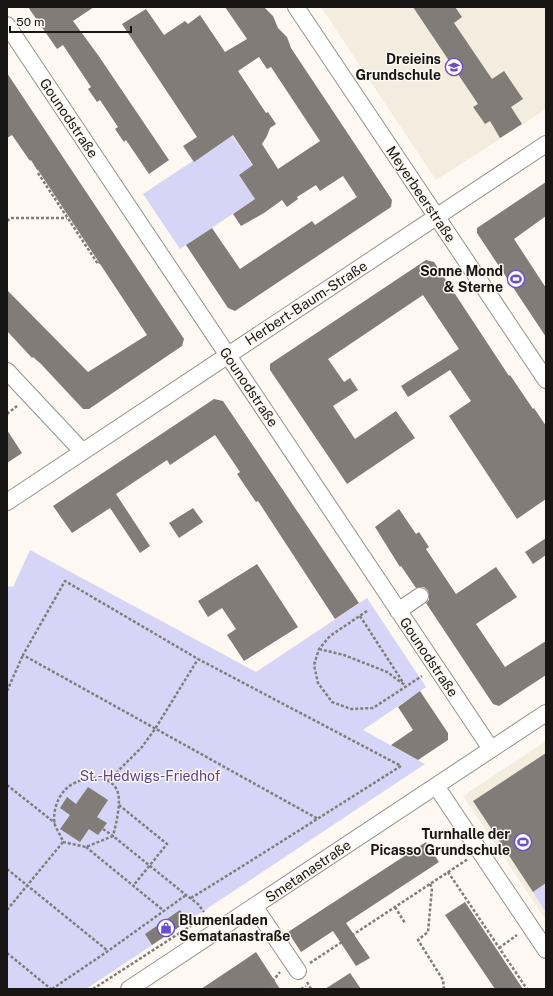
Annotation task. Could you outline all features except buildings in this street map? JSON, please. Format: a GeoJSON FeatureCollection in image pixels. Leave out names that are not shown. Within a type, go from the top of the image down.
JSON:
{"type":"FeatureCollection","features":[{"type":"Feature","properties":{"kind":"street","name":"Meyerbeerstraße"},"geometry":{"type":"LineString","coordinates":[[296,7],[546,380]]}},
{"type":"Feature","properties":{"kind":"street","name":"Gounodstraße"},"geometry":{"type":"LineString","coordinates":[[7,25],[491,749]]}},
{"type":"Feature","properties":{"kind":"street","name":"Herbert-Baum-Straße"},"geometry":{"type":"LineString","coordinates":[[7,502],[227,354],[546,144]]}},
{"type":"Feature","properties":{"kind":"street"},"geometry":{"type":"LineString","coordinates":[[7,371],[82,451]]}},
{"type":"Feature","properties":{"kind":"street"},"geometry":{"type":"LineString","coordinates":[[398,611],[420,596]]}},
{"type":"Feature","properties":{"kind":"street","name":"Smetanastraße"},"geometry":{"type":"LineString","coordinates":[[129,989],[546,713]]}},
{"type":"Feature","properties":{"kind":"street"},"geometry":{"type":"LineString","coordinates":[[436,786],[546,950]]}},
{"type":"Feature","properties":{"kind":"street"},"geometry":{"type":"LineString","coordinates":[[254,906],[298,970]]}},
{"type":"Feature","properties":{"kind":"path"},"geometry":{"type":"LineString","coordinates":[[38,173],[98,264],[103,260]]}},
{"type":"Feature","properties":{"kind":"path"},"geometry":{"type":"LineString","coordinates":[[7,221],[11,218],[67,218]]}},
{"type":"Feature","properties":{"kind":"path"},"geometry":{"type":"LineString","coordinates":[[7,414],[18,405]]}},
{"type":"Feature","properties":{"kind":"path"},"geometry":{"type":"LineString","coordinates":[[7,691],[23,655],[65,581],[198,659],[401,766],[191,898]]}},
{"type":"Feature","properties":{"kind":"path"},"geometry":{"type":"LineString","coordinates":[[367,612],[330,636],[320,649],[314,664],[318,683],[332,702],[351,709],[373,708],[422,676]]}},
{"type":"Feature","properties":{"kind":"path"},"geometry":{"type":"LineString","coordinates":[[360,616],[406,686]]}},
{"type":"Feature","properties":{"kind":"path"},"geometry":{"type":"LineString","coordinates":[[320,649],[387,672],[406,686]]}},
{"type":"Feature","properties":{"kind":"path"},"geometry":{"type":"LineString","coordinates":[[23,655],[318,819]]}},
{"type":"Feature","properties":{"kind":"path"},"geometry":{"type":"LineString","coordinates":[[109,780],[142,747],[155,729],[198,659]]}},
{"type":"Feature","properties":{"kind":"path"},"geometry":{"type":"LineString","coordinates":[[55,824],[56,806],[65,790],[75,783],[99,777],[109,780],[117,790],[119,805],[113,836]]}},
{"type":"Feature","properties":{"kind":"path"},"geometry":{"type":"LineString","coordinates":[[7,785],[55,824],[63,842]]}},
{"type":"Feature","properties":{"kind":"path"},"geometry":{"type":"LineString","coordinates":[[119,805],[167,844],[132,886]]}},
{"type":"Feature","properties":{"kind":"path"},"geometry":{"type":"LineString","coordinates":[[103,829],[191,898],[204,912]]}},
{"type":"Feature","properties":{"kind":"path"},"geometry":{"type":"LineString","coordinates":[[86,847],[113,836]]}},
{"type":"Feature","properties":{"kind":"path"},"geometry":{"type":"LineString","coordinates":[[63,842],[86,847],[164,911]]}},
{"type":"Feature","properties":{"kind":"path"},"geometry":{"type":"LineString","coordinates":[[7,910],[63,842]]}},
{"type":"Feature","properties":{"kind":"path"},"geometry":{"type":"LineString","coordinates":[[298,970],[471,856]]}},
{"type":"Feature","properties":{"kind":"path"},"geometry":{"type":"LineString","coordinates":[[7,869],[108,951]]}},
{"type":"Feature","properties":{"kind":"path"},"geometry":{"type":"LineString","coordinates":[[448,872],[527,989]]}},
{"type":"Feature","properties":{"kind":"path"},"geometry":{"type":"LineString","coordinates":[[430,884],[432,888],[428,932],[418,940],[443,980],[444,989]]}},
{"type":"Feature","properties":{"kind":"path"},"geometry":{"type":"LineString","coordinates":[[7,953],[52,989],[186,895]]}},
{"type":"Feature","properties":{"kind":"path"},"geometry":{"type":"LineString","coordinates":[[395,907],[405,923]]}},
{"type":"Feature","properties":{"kind":"path"},"geometry":{"type":"LineString","coordinates":[[93,989],[206,916]]}},
{"type":"Feature","properties":{"kind":"path"},"geometry":{"type":"LineString","coordinates":[[499,948],[530,926]]}},
{"type":"Feature","properties":{"kind":"path"},"geometry":{"type":"LineString","coordinates":[[266,989],[280,972]]}},
{"type":"Feature","properties":{"kind":"shaded area","name":"Dreieins Grundschule"},"geometry":{"type":"Polygon","coordinates":[[[321,7],[546,7],[546,109],[436,180],[321,7]]]}},
{"type":"Feature","properties":{"kind":"shaded area","name":"Turnhalle der Picasso Grundschule"},"geometry":{"type":"Polygon","coordinates":[[[546,741],[546,920],[463,796],[546,741]]]}},
{"type":"Feature","properties":{"kind":"green space"},"geometry":{"type":"Polygon","coordinates":[[[232,135],[253,166],[239,175],[255,199],[180,249],[143,194],[232,135]]]}},
{"type":"Feature","properties":{"kind":"green space","name":"St.-Hedwigs-Friedhof"},"geometry":{"type":"Polygon","coordinates":[[[30,550],[256,672],[367,598],[426,687],[363,730],[425,764],[86,989],[7,989],[7,586],[13,587],[30,550]]]}},
{"type":"Feature","properties":{"kind":"green space"},"geometry":{"type":"Polygon","coordinates":[[[546,883],[546,913],[533,892],[546,883]]]}},
{"type":"Feature","properties":{"kind":"place","name":"Dreieins Grundschule"},"geometry":{"type":"Point","coordinates":[454,67]}},
{"type":"Feature","properties":{"kind":"place","name":"Sonne Mond & Sterne"},"geometry":{"type":"Point","coordinates":[516,279]}},
{"type":"Feature","properties":{"kind":"place","name":"Turnhalle der Picasso Grundschule"},"geometry":{"type":"Point","coordinates":[523,842]}},
{"type":"Feature","properties":{"kind":"place","name":"Blumenladen Sematanastraße"},"geometry":{"type":"Point","coordinates":[166,928]}}]}
